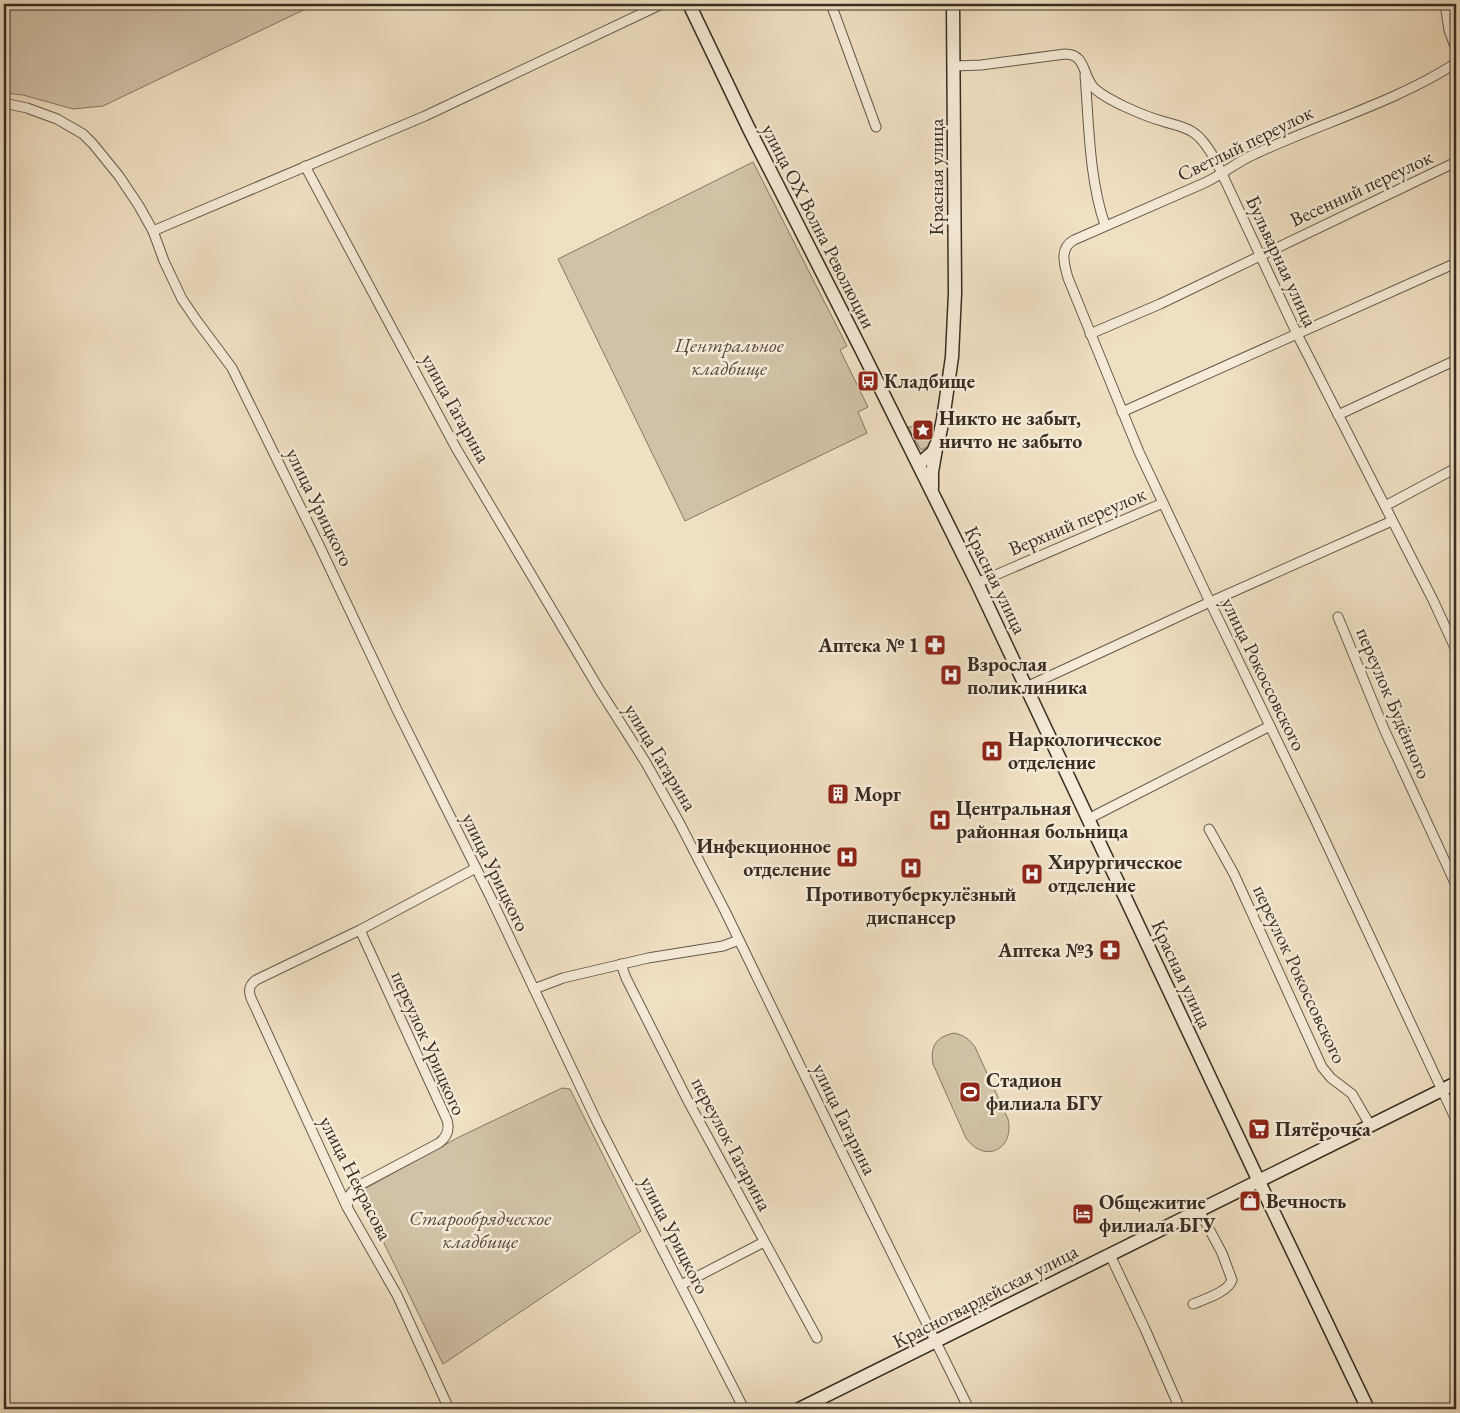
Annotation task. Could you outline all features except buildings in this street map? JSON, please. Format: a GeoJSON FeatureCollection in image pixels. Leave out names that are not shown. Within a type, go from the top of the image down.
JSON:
{"type":"FeatureCollection","features":[{"type":"Feature","properties":{"kind":"main road","name":"улица ОХ Волна Революции"},"geometry":{"type":"LineString","coordinates":[[689,4],[783,199],[918,464]]}},
{"type":"Feature","properties":{"kind":"main road","name":"Красная улица"},"geometry":{"type":"LineString","coordinates":[[953,4],[955,246],[953,340],[948,389],[939,438],[933,452],[918,464],[977,583],[1258,1181],[1368,1409]]}},
{"type":"Feature","properties":{"kind":"main road"},"geometry":{"type":"LineString","coordinates":[[933,493],[932,472],[939,438]]}},
{"type":"Feature","properties":{"kind":"main road","name":"Красногвардейская улица"},"geometry":{"type":"LineString","coordinates":[[799,1409],[1456,1083]]}},
{"type":"Feature","properties":{"kind":"street"},"geometry":{"type":"LineString","coordinates":[[153,231],[425,116],[662,4]]}},
{"type":"Feature","properties":{"kind":"street"},"geometry":{"type":"LineString","coordinates":[[832,4],[876,127]]}},
{"type":"Feature","properties":{"kind":"street"},"geometry":{"type":"LineString","coordinates":[[1445,4],[1449,30],[1456,49]]}},
{"type":"Feature","properties":{"kind":"street","name":"Бульварная улица"},"geometry":{"type":"LineString","coordinates":[[954,66],[1075,55],[1081,61],[1085,73],[1096,90],[1146,115],[1187,128],[1195,133],[1212,154],[1298,334],[1433,600],[1456,650]]}},
{"type":"Feature","properties":{"kind":"street","name":"Светлый переулок"},"geometry":{"type":"LineString","coordinates":[[1074,240],[1202,184],[1254,154],[1407,89],[1456,62]]}},
{"type":"Feature","properties":{"kind":"street"},"geometry":{"type":"LineString","coordinates":[[1085,73],[1091,153],[1105,225]]}},
{"type":"Feature","properties":{"kind":"street","name":"улица Урицкого"},"geometry":{"type":"LineString","coordinates":[[4,103],[48,115],[72,126],[83,134],[104,157],[139,206],[153,231],[179,293],[237,376],[598,1124],[744,1409]]}},
{"type":"Feature","properties":{"kind":"street","name":"Весенний переулок"},"geometry":{"type":"LineString","coordinates":[[1090,334],[1160,304],[1456,162]]}},
{"type":"Feature","properties":{"kind":"street","name":"улица Гагарина"},"geometry":{"type":"LineString","coordinates":[[305,166],[370,284],[452,441],[599,689],[664,794],[694,849],[969,1409]]}},
{"type":"Feature","properties":{"kind":"street","name":"улица Рокоссовского"},"geometry":{"type":"LineString","coordinates":[[1074,240],[1065,248],[1064,263],[1068,278],[1122,412],[1163,503],[1314,817],[1456,1120]]}},
{"type":"Feature","properties":{"kind":"street"},"geometry":{"type":"LineString","coordinates":[[1122,412],[1456,263]]}},
{"type":"Feature","properties":{"kind":"street"},"geometry":{"type":"LineString","coordinates":[[1338,415],[1456,360]]}},
{"type":"Feature","properties":{"kind":"street"},"geometry":{"type":"LineString","coordinates":[[1385,506],[1456,468]]}},
{"type":"Feature","properties":{"kind":"street","name":"Верхний переулок"},"geometry":{"type":"LineString","coordinates":[[977,583],[1163,503]]}},
{"type":"Feature","properties":{"kind":"street"},"geometry":{"type":"LineString","coordinates":[[1026,687],[1210,602],[1392,522]]}},
{"type":"Feature","properties":{"kind":"street","name":"переулок Будённого"},"geometry":{"type":"LineString","coordinates":[[1338,617],[1384,728],[1456,885]]}},
{"type":"Feature","properties":{"kind":"street"},"geometry":{"type":"LineString","coordinates":[[1088,819],[1270,726]]}},
{"type":"Feature","properties":{"kind":"street","name":"переулок Рокоссовского"},"geometry":{"type":"LineString","coordinates":[[1209,829],[1234,874],[1322,1067],[1326,1074],[1352,1094],[1370,1125]]}},
{"type":"Feature","properties":{"kind":"street"},"geometry":{"type":"LineString","coordinates":[[360,930],[476,868]]}},
{"type":"Feature","properties":{"kind":"street","name":"улица Некрасова"},"geometry":{"type":"LineString","coordinates":[[360,930],[256,980],[249,987],[251,998],[347,1207],[397,1295],[449,1409]]}},
{"type":"Feature","properties":{"kind":"street","name":"переулок Урицкого"},"geometry":{"type":"LineString","coordinates":[[347,1207],[349,1196],[356,1188],[439,1143],[446,1136],[449,1126],[360,930]]}},
{"type":"Feature","properties":{"kind":"street"},"geometry":{"type":"LineString","coordinates":[[534,989],[556,980],[620,964],[666,954],[723,946],[739,940]]}},
{"type":"Feature","properties":{"kind":"street","name":"переулок Гагарина"},"geometry":{"type":"LineString","coordinates":[[620,964],[688,1101],[817,1338]]}},
{"type":"Feature","properties":{"kind":"street"},"geometry":{"type":"LineString","coordinates":[[1193,1304],[1226,1288],[1231,1284],[1232,1280],[1222,1252],[1199,1210]]}},
{"type":"Feature","properties":{"kind":"street"},"geometry":{"type":"LineString","coordinates":[[681,1285],[764,1242]]}},
{"type":"Feature","properties":{"kind":"street"},"geometry":{"type":"LineString","coordinates":[[1110,1255],[1180,1409]]}},
{"type":"Feature","properties":{"kind":"green space"},"geometry":{"type":"Polygon","coordinates":[[[4,4],[316,4],[103,106],[73,109],[23,95],[4,93],[4,4]]]}},
{"type":"Feature","properties":{"kind":"green space","name":"Центральное кладбище"},"geometry":{"type":"Polygon","coordinates":[[[753,162],[847,346],[840,350],[868,407],[858,412],[867,433],[685,521],[558,259],[753,162]]]}},
{"type":"Feature","properties":{"kind":"green space"},"geometry":{"type":"Polygon","coordinates":[[[937,425],[929,446],[921,450],[908,427],[937,425]]]}},
{"type":"Feature","properties":{"kind":"green space","name":"Стадион филиала БГУ"},"geometry":{"type":"Polygon","coordinates":[[[954,1033],[966,1038],[975,1047],[1008,1119],[1009,1130],[1007,1139],[996,1150],[989,1152],[981,1150],[973,1146],[966,1138],[933,1064],[932,1052],[936,1043],[943,1037],[954,1033]]]}},
{"type":"Feature","properties":{"kind":"green space","name":"Старообрядческое кладбище"},"geometry":{"type":"Polygon","coordinates":[[[562,1088],[570,1089],[641,1231],[443,1364],[359,1192],[459,1137],[562,1088]]]}},
{"type":"Feature","properties":{"kind":"place","name":"Кладбище"},"geometry":{"type":"Point","coordinates":[868,381]}},
{"type":"Feature","properties":{"kind":"place","name":"Никто не забыт, ничто не забыто"},"geometry":{"type":"Point","coordinates":[923,430]}},
{"type":"Feature","properties":{"kind":"place","name":"Аптека № 1"},"geometry":{"type":"Point","coordinates":[935,645]}},
{"type":"Feature","properties":{"kind":"place","name":"Взрослая поликлиника"},"geometry":{"type":"Point","coordinates":[951,675]}},
{"type":"Feature","properties":{"kind":"place","name":"Наркологическое отделение"},"geometry":{"type":"Point","coordinates":[992,751]}},
{"type":"Feature","properties":{"kind":"place","name":"Морг"},"geometry":{"type":"Point","coordinates":[838,794]}},
{"type":"Feature","properties":{"kind":"place","name":"Центральная районная больница"},"geometry":{"type":"Point","coordinates":[940,820]}},
{"type":"Feature","properties":{"kind":"place","name":"Инфекционное отделение"},"geometry":{"type":"Point","coordinates":[847,857]}},
{"type":"Feature","properties":{"kind":"place","name":"Противотуберкулёзный диспансер"},"geometry":{"type":"Point","coordinates":[911,868]}},
{"type":"Feature","properties":{"kind":"place","name":"Хирургическое отделение"},"geometry":{"type":"Point","coordinates":[1032,874]}},
{"type":"Feature","properties":{"kind":"place","name":"Аптека №3"},"geometry":{"type":"Point","coordinates":[1110,950]}},
{"type":"Feature","properties":{"kind":"place","name":"Стадион филиала БГУ"},"geometry":{"type":"Point","coordinates":[970,1092]}},
{"type":"Feature","properties":{"kind":"place","name":"Пятёрочка"},"geometry":{"type":"Point","coordinates":[1259,1129]}},
{"type":"Feature","properties":{"kind":"place","name":"Вечность"},"geometry":{"type":"Point","coordinates":[1250,1201]}},
{"type":"Feature","properties":{"kind":"place","name":"Общежитие филиала БГУ"},"geometry":{"type":"Point","coordinates":[1083,1214]}}]}
